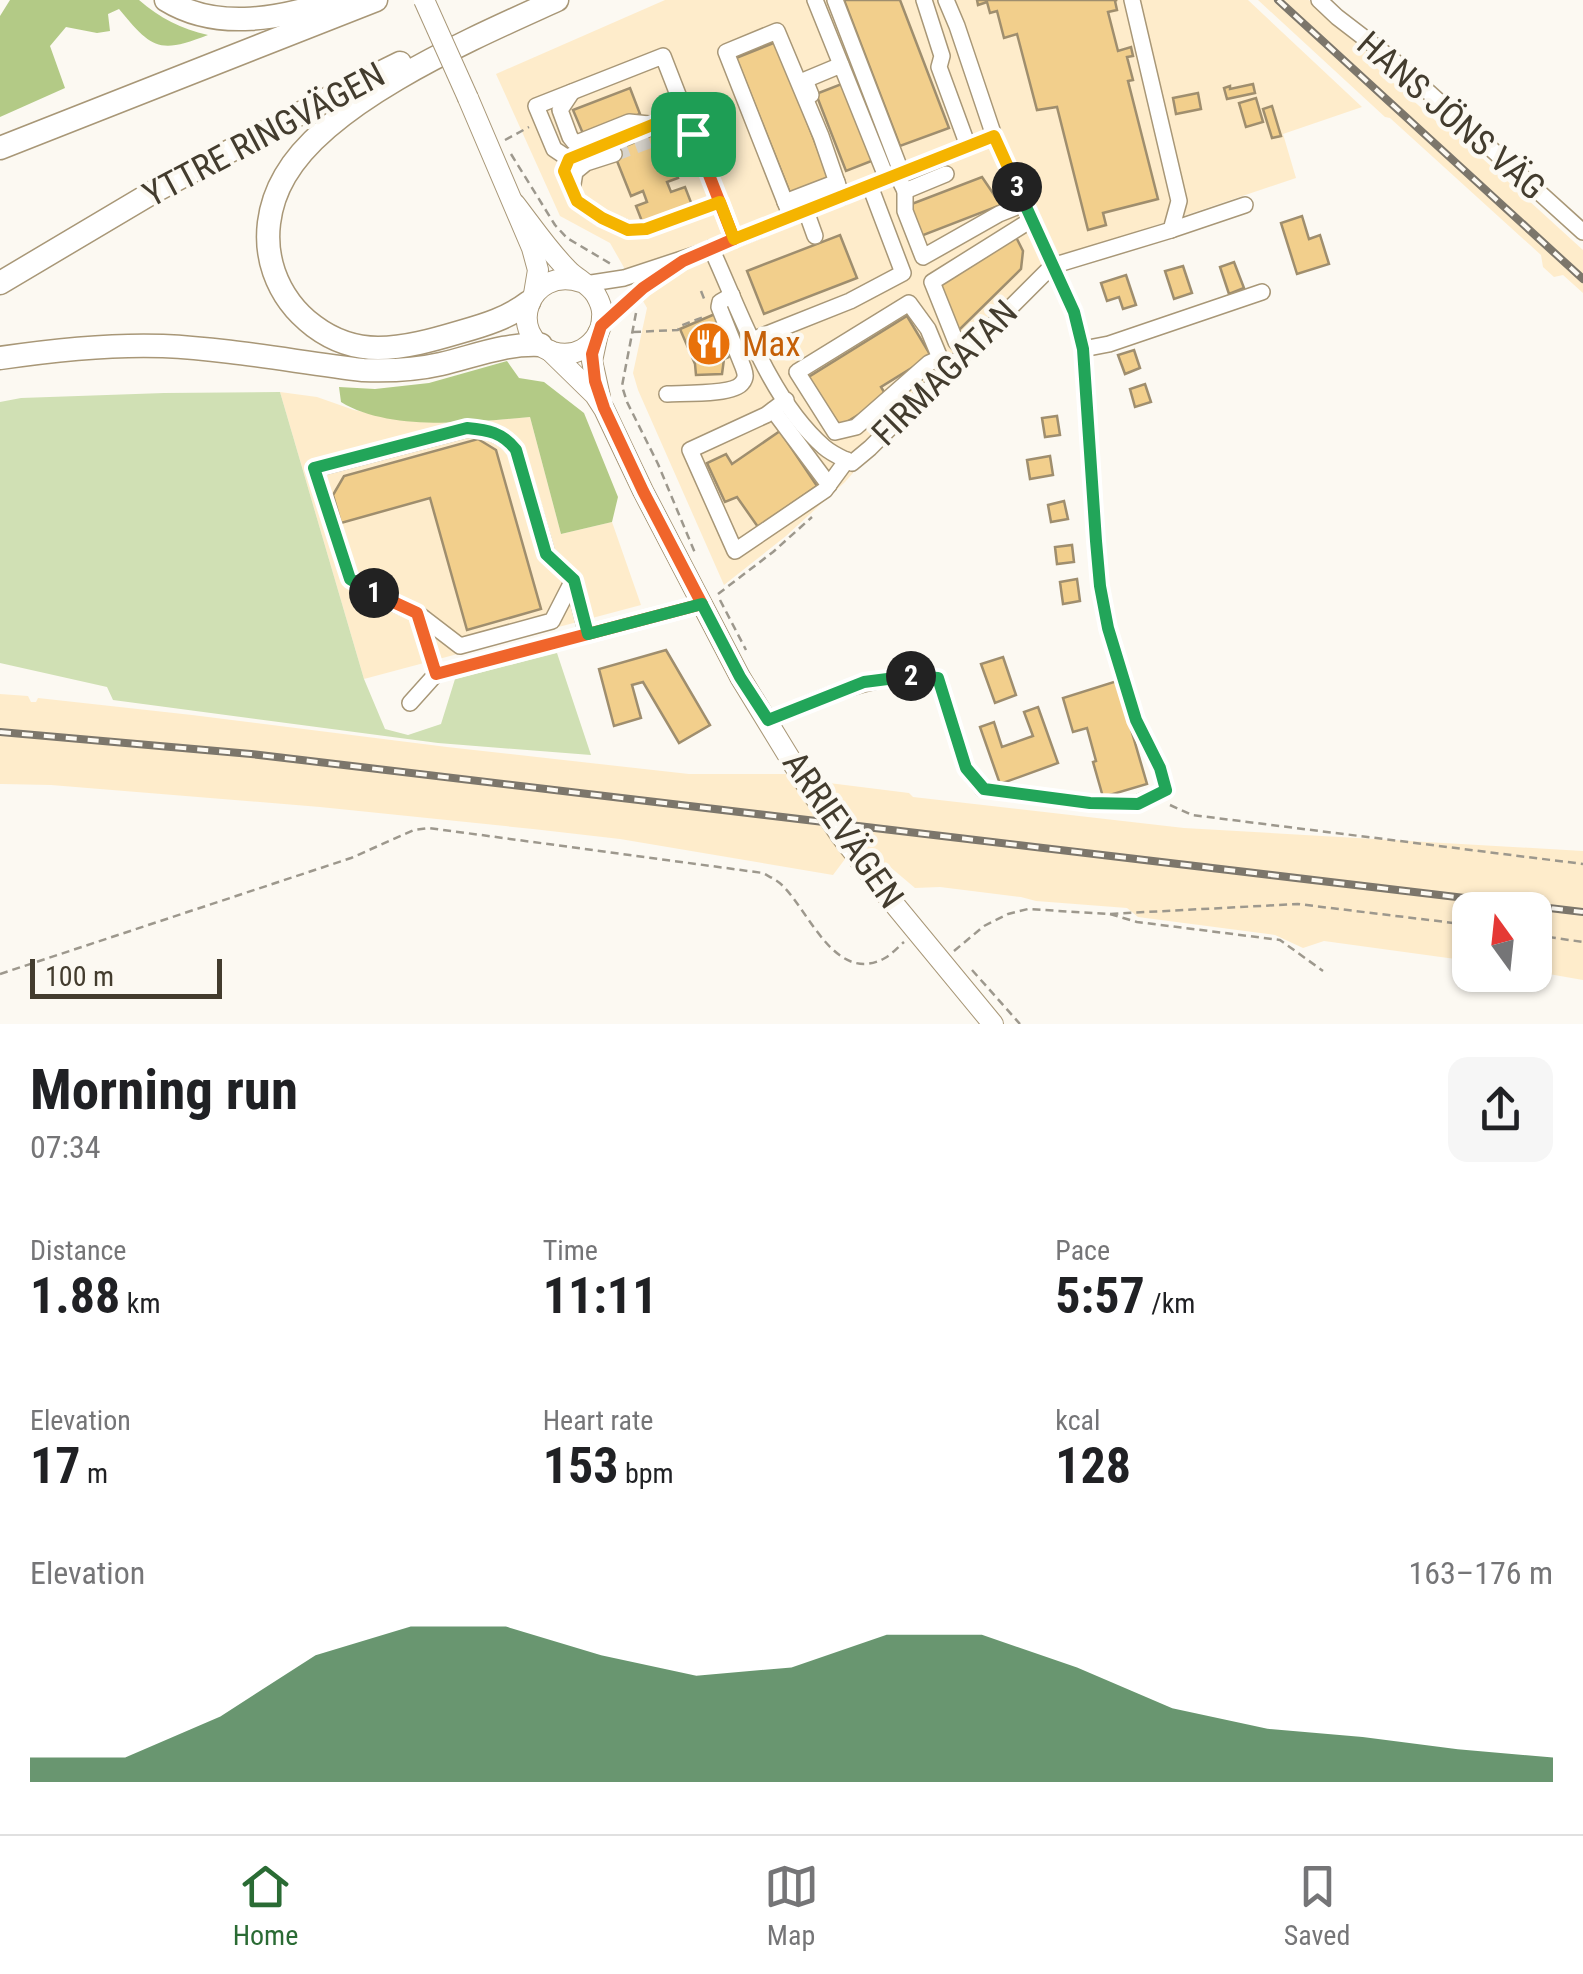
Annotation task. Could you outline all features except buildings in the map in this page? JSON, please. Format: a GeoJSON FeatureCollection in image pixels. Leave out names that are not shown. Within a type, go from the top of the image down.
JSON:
{"type":"FeatureCollection","features":[{"type":"Feature","properties":{"kind":"highway"},"geometry":{"type":"LineString","coordinates":[[166,0],[195,13],[243,19],[286,14],[337,0]]}},
{"type":"Feature","properties":{"kind":"highway","name":"YTTRE RINGVÄGEN"},"geometry":{"type":"LineString","coordinates":[[0,148],[376,0]]}},
{"type":"Feature","properties":{"kind":"highway","name":"YTTRE RINGVÄGEN"},"geometry":{"type":"LineString","coordinates":[[0,283],[155,191],[329,98],[536,0]]}},
{"type":"Feature","properties":{"kind":"highway"},"geometry":{"type":"LineString","coordinates":[[532,298],[494,322],[446,336],[399,348],[358,346],[316,328],[292,306],[270,261],[268,229],[285,176],[326,128],[424,64],[557,0]]}},
{"type":"Feature","properties":{"kind":"highway"},"geometry":{"type":"LineString","coordinates":[[0,358],[65,349],[166,346],[385,370],[441,364],[500,347],[546,348]]}},
{"type":"Feature","properties":{"kind":"main road"},"geometry":{"type":"LineString","coordinates":[[424,0],[537,263],[538,278],[527,312],[530,330],[546,348],[559,353],[578,352],[593,341],[600,329],[602,307],[514,204]]}},
{"type":"Feature","properties":{"kind":"main road"},"geometry":{"type":"LineString","coordinates":[[532,298],[550,281],[560,278],[583,283]]}},
{"type":"Feature","properties":{"kind":"main road","name":"ARRIEVÄGEN"},"geometry":{"type":"LineString","coordinates":[[600,329],[592,361],[604,408],[643,491],[709,599],[740,677],[841,836],[994,1024]]}},
{"type":"Feature","properties":{"kind":"main road","name":"ARRIEVÄGEN"},"geometry":{"type":"LineString","coordinates":[[546,348],[604,408]]}},
{"type":"Feature","properties":{"kind":"street"},"geometry":{"type":"LineString","coordinates":[[815,0],[842,65],[905,192],[904,212],[924,258],[999,214],[1024,204]]}},
{"type":"Feature","properties":{"kind":"street"},"geometry":{"type":"LineString","coordinates":[[835,0],[896,176]]}},
{"type":"Feature","properties":{"kind":"street"},"geometry":{"type":"LineString","coordinates":[[924,0],[942,56],[939,67],[968,146]]}},
{"type":"Feature","properties":{"kind":"street"},"geometry":{"type":"LineString","coordinates":[[768,720],[864,682],[917,676],[938,678],[966,768],[984,789],[1090,803],[1138,804],[1166,790],[1160,768],[1136,720],[1108,628],[1100,586],[1083,349],[1074,312],[994,136],[946,0]]}},
{"type":"Feature","properties":{"kind":"street"},"geometry":{"type":"LineString","coordinates":[[1132,0],[1179,202],[1171,230]]}},
{"type":"Feature","properties":{"kind":"street","name":"HANS JÖNS VÄG"},"geometry":{"type":"LineString","coordinates":[[1319,0],[1393,60],[1583,232]]}},
{"type":"Feature","properties":{"kind":"street"},"geometry":{"type":"LineString","coordinates":[[815,236],[794,210],[726,52],[777,31],[844,191]]}},
{"type":"Feature","properties":{"kind":"street"},"geometry":{"type":"LineString","coordinates":[[569,159],[554,149],[536,106],[663,56],[734,239]]}},
{"type":"Feature","properties":{"kind":"street"},"geometry":{"type":"LineString","coordinates":[[842,65],[805,80],[844,191]]}},
{"type":"Feature","properties":{"kind":"street"},"geometry":{"type":"LineString","coordinates":[[572,92],[560,110],[574,142],[629,122],[693,134]]}},
{"type":"Feature","properties":{"kind":"street"},"geometry":{"type":"LineString","coordinates":[[684,112],[658,130],[569,159],[564,171],[577,201],[628,230],[646,229],[720,202]]}},
{"type":"Feature","properties":{"kind":"street"},"geometry":{"type":"LineString","coordinates":[[583,283],[624,278],[705,250],[794,210],[844,191],[870,186],[994,136]]}},
{"type":"Feature","properties":{"kind":"street"},"geometry":{"type":"LineString","coordinates":[[572,190],[575,172],[586,163],[614,154]]}},
{"type":"Feature","properties":{"kind":"street"},"geometry":{"type":"LineString","coordinates":[[905,192],[946,174]]}},
{"type":"Feature","properties":{"kind":"street"},"geometry":{"type":"LineString","coordinates":[[752,340],[850,301],[903,274],[870,186]]}},
{"type":"Feature","properties":{"kind":"street"},"geometry":{"type":"LineString","coordinates":[[1052,266],[1245,205]]}},
{"type":"Feature","properties":{"kind":"street"},"geometry":{"type":"LineString","coordinates":[[966,352],[956,342],[932,282],[1031,220]]}},
{"type":"Feature","properties":{"kind":"street"},"geometry":{"type":"LineString","coordinates":[[600,329],[632,297],[705,250]]}},
{"type":"Feature","properties":{"kind":"street","name":"FIRMAGATAN"},"geometry":{"type":"LineString","coordinates":[[705,250],[732,295],[773,381],[779,405],[827,450],[852,463],[945,363],[966,352],[1052,266]]}},
{"type":"Feature","properties":{"kind":"street"},"geometry":{"type":"LineString","coordinates":[[1083,349],[1109,344],[1262,292]]}},
{"type":"Feature","properties":{"kind":"street"},"geometry":{"type":"LineString","coordinates":[[667,394],[730,390],[742,383],[743,366],[719,307],[732,295]]}},
{"type":"Feature","properties":{"kind":"street"},"geometry":{"type":"LineString","coordinates":[[773,381],[797,372],[909,304],[928,328],[945,363],[929,363],[856,427],[835,432],[797,372]]}},
{"type":"Feature","properties":{"kind":"street"},"geometry":{"type":"LineString","coordinates":[[828,485],[779,405],[690,450],[734,551],[825,490],[847,460]]}},
{"type":"Feature","properties":{"kind":"street"},"geometry":{"type":"LineString","coordinates":[[574,580],[552,621],[460,646],[417,613],[350,579],[314,468],[467,428],[491,430],[507,439],[516,450],[546,554],[574,580],[588,634]]}},
{"type":"Feature","properties":{"kind":"street"},"geometry":{"type":"LineString","coordinates":[[410,703],[436,674],[709,599]]}},
{"type":"Feature","properties":{"kind":"street"},"geometry":{"type":"LineString","coordinates":[[417,613],[436,674]]}},
{"type":"Feature","properties":{"kind":"path"},"geometry":{"type":"LineString","coordinates":[[504,140],[526,128]]}},
{"type":"Feature","properties":{"kind":"path"},"geometry":{"type":"LineString","coordinates":[[498,130],[555,225],[567,238],[622,271],[624,278]]}},
{"type":"Feature","properties":{"kind":"path"},"geometry":{"type":"LineString","coordinates":[[701,291],[706,302]]}},
{"type":"Feature","properties":{"kind":"path"},"geometry":{"type":"LineString","coordinates":[[632,297],[636,311],[622,386],[626,402],[658,464],[700,566]]}},
{"type":"Feature","properties":{"kind":"path"},"geometry":{"type":"LineString","coordinates":[[631,332],[678,330],[710,314]]}},
{"type":"Feature","properties":{"kind":"path"},"geometry":{"type":"LineString","coordinates":[[709,599],[748,655]]}},
{"type":"Feature","properties":{"kind":"path"},"geometry":{"type":"LineString","coordinates":[[1152,796],[1192,815],[1583,864]]}},
{"type":"Feature","properties":{"kind":"path"},"geometry":{"type":"LineString","coordinates":[[0,974],[351,858],[414,830],[429,828],[762,874],[786,888],[829,946],[856,963],[886,958],[916,931]]}},
{"type":"Feature","properties":{"kind":"path"},"geometry":{"type":"LineString","coordinates":[[941,961],[984,926],[1028,909],[1108,914],[1298,904],[1452,923]]}},
{"type":"Feature","properties":{"kind":"path"},"geometry":{"type":"LineString","coordinates":[[1108,914],[1136,922],[1280,940],[1323,971]]}},
{"type":"Feature","properties":{"kind":"path"},"geometry":{"type":"LineString","coordinates":[[1552,937],[1583,942]]}},
{"type":"Feature","properties":{"kind":"shaded area"},"geometry":{"type":"Polygon","coordinates":[[[665,0],[1248,0],[1362,107],[1283,134],[1296,178],[1068,255],[954,358],[845,482],[724,585],[633,373],[647,308],[610,243],[560,216],[496,74],[665,0]]]}},
{"type":"Feature","properties":{"kind":"shaded area"},"geometry":{"type":"Polygon","coordinates":[[[1258,0],[1309,0],[1373,58],[1370,62],[1583,250],[1583,293],[1563,275],[1554,277],[1543,267],[1541,255],[1258,0]]]}},
{"type":"Feature","properties":{"kind":"shaded area"},"geometry":{"type":"Polygon","coordinates":[[[280,392],[317,397],[401,420],[457,423],[530,417],[561,534],[612,522],[641,605],[364,679],[280,392]]]}},
{"type":"Feature","properties":{"kind":"shaded area"},"geometry":{"type":"Polygon","coordinates":[[[0,694],[28,696],[31,702],[38,698],[689,774],[786,774],[909,793],[913,797],[1184,828],[1583,851],[1583,980],[1552,975],[1552,892],[1452,892],[1452,959],[1324,941],[1303,948],[1275,935],[1138,917],[1127,908],[1036,901],[940,887],[915,888],[889,866],[845,859],[833,875],[620,839],[533,829],[320,807],[0,784],[0,694]]]}},
{"type":"Feature","properties":{"kind":"green space"},"geometry":{"type":"Polygon","coordinates":[[[10,0],[139,0],[171,22],[208,35],[178,45],[158,44],[140,33],[119,9],[108,14],[110,31],[97,33],[66,27],[50,46],[65,88],[0,117],[0,16],[10,0]]]}},
{"type":"Feature","properties":{"kind":"green space"},"geometry":{"type":"Polygon","coordinates":[[[507,361],[519,378],[544,382],[584,413],[618,497],[612,522],[561,534],[530,417],[433,423],[383,418],[341,402],[339,387],[375,389],[429,383],[507,361]]]}},
{"type":"Feature","properties":{"kind":"green space"},"geometry":{"type":"Polygon","coordinates":[[[280,392],[364,679],[385,729],[408,735],[441,724],[455,679],[557,653],[591,755],[438,743],[113,700],[107,687],[0,663],[0,402],[21,398],[280,392]]]}},
{"type":"Feature","properties":{"kind":"tunnel"},"geometry":{"type":"LineString","coordinates":[[614,154],[662,136]]}},
{"type":"Feature","properties":{"kind":"railway"},"geometry":{"type":"LineString","coordinates":[[1278,0],[1583,279]]}},
{"type":"Feature","properties":{"kind":"railway"},"geometry":{"type":"LineString","coordinates":[[0,732],[251,754],[1583,912]]}},
{"type":"Feature","properties":{"kind":"place","name":"Max"},"geometry":{"type":"Point","coordinates":[709,344]}},
{"type":"Feature","properties":{"kind":"route"},"geometry":{"type":"LineString","coordinates":[[693,134],[684,112],[569,159],[564,171],[577,201],[628,230],[646,229],[720,202],[734,239],[994,136],[1074,312],[1083,349],[1100,586],[1108,628],[1136,720],[1160,768],[1166,790],[1138,804],[1090,803],[984,789],[966,768],[938,678],[917,676],[864,682],[768,720],[740,677],[702,604],[588,634],[574,580],[546,554],[516,450],[491,430],[467,428],[314,468],[350,579],[417,613],[436,674],[588,634],[702,604],[604,408],[592,361],[601,326],[632,297],[683,261],[734,239],[731,230],[693,134]]}}]}
